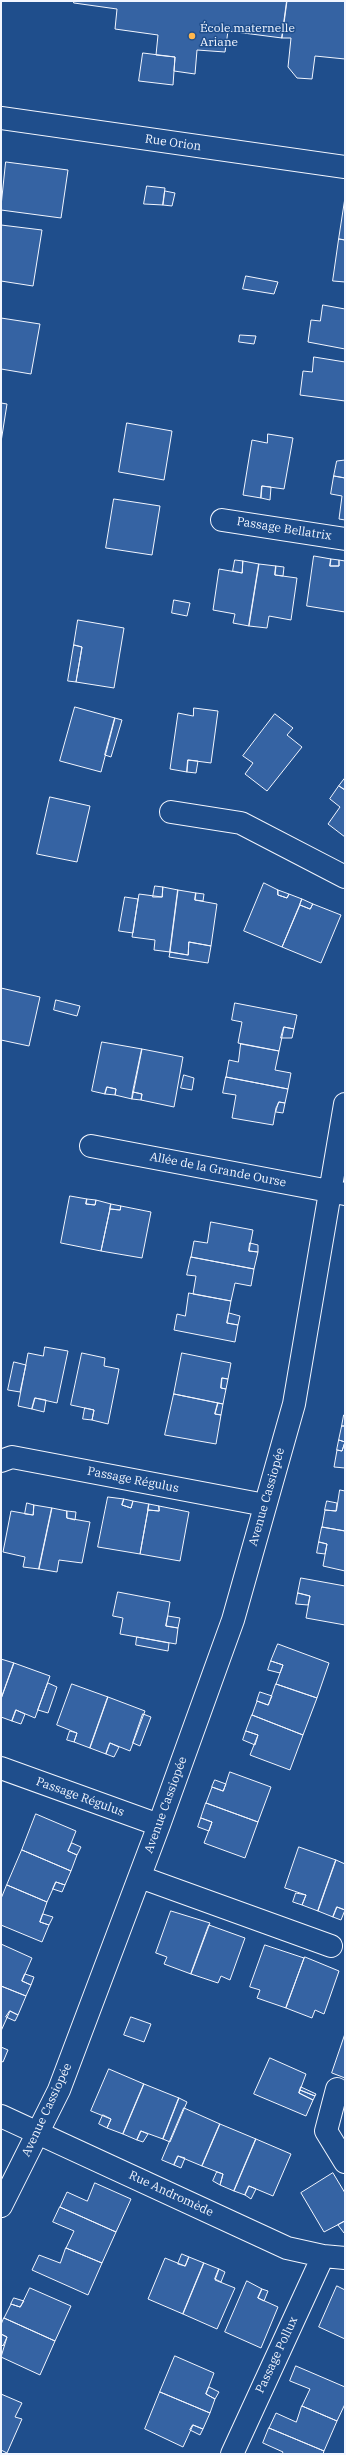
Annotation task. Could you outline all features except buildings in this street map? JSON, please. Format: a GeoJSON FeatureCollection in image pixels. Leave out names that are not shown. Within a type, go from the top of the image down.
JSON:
{"type":"FeatureCollection","features":[{"type":"Feature","properties":{"kind":"street","name":"Rue Orion"},"geometry":{"type":"LineString","coordinates":[[1,118],[345,167]]}},
{"type":"Feature","properties":{"kind":"street","name":"Passage Bellatrix"},"geometry":{"type":"LineString","coordinates":[[222,520],[345,539]]}},
{"type":"Feature","properties":{"kind":"street"},"geometry":{"type":"LineString","coordinates":[[171,812],[241,823],[345,877]]}},
{"type":"Feature","properties":{"kind":"street","name":"Avenue Cassiopée"},"geometry":{"type":"LineString","coordinates":[[1,2206],[59,2090],[159,1826],[233,1620],[294,1404],[337,1192],[345,1104]]}},
{"type":"Feature","properties":{"kind":"street","name":"Allée de la Grande Ourse"},"geometry":{"type":"LineString","coordinates":[[91,1146],[337,1192]]}},
{"type":"Feature","properties":{"kind":"street","name":"Passage Régulus"},"geometry":{"type":"LineString","coordinates":[[1,1461],[12,1457],[265,1505]]}},
{"type":"Feature","properties":{"kind":"street","name":"Passage Régulus"},"geometry":{"type":"LineString","coordinates":[[1,1768],[159,1826]]}},
{"type":"Feature","properties":{"kind":"street"},"geometry":{"type":"LineString","coordinates":[[140,1877],[331,1946]]}},
{"type":"Feature","properties":{"kind":"street"},"geometry":{"type":"LineString","coordinates":[[337,2089],[326,2131],[345,2162]]}},
{"type":"Feature","properties":{"kind":"street","name":"Rue Andromède"},"geometry":{"type":"LineString","coordinates":[[1,2116],[287,2248],[322,2256],[345,2258]]}},
{"type":"Feature","properties":{"kind":"street","name":"Passage Pollux"},"geometry":{"type":"LineString","coordinates":[[232,2454],[322,2256]]}},
{"type":"Feature","properties":{"kind":"place","name":"École maternelle Ariane"},"geometry":{"type":"Point","coordinates":[192,36]}}]}
